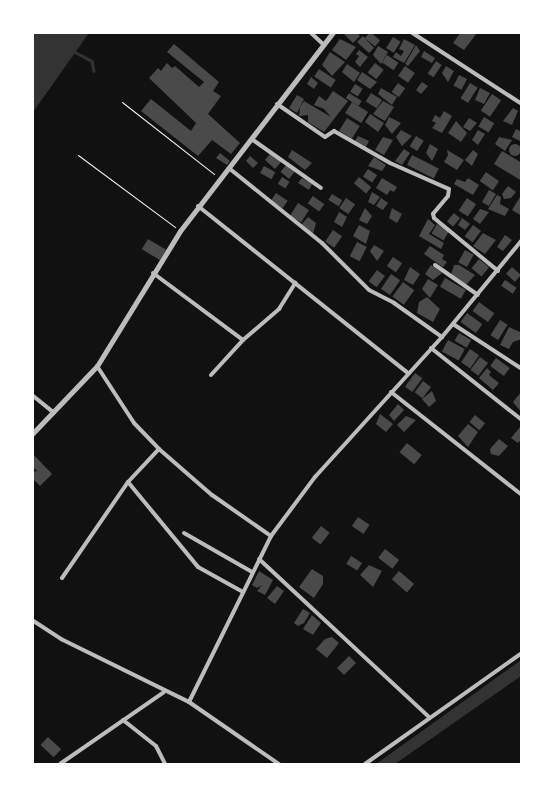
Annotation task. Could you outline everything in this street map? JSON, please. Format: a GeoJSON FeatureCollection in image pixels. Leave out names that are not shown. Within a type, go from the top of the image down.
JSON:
{"type":"FeatureCollection","features":[{"type":"Feature","properties":{"kind":"street"},"geometry":{"type":"LineString","coordinates":[[310,32],[323,44]]}},
{"type":"Feature","properties":{"kind":"street"},"geometry":{"type":"LineString","coordinates":[[32,434],[55,414],[97,366],[152,273],[180,231],[198,206],[253,140],[277,104],[334,32]]}},
{"type":"Feature","properties":{"kind":"street"},"geometry":{"type":"LineString","coordinates":[[411,32],[522,104]]}},
{"type":"Feature","properties":{"kind":"street"},"geometry":{"type":"LineString","coordinates":[[277,104],[324,137],[334,131],[390,163],[448,190],[448,196],[434,214],[434,218],[498,272]]}},
{"type":"Feature","properties":{"kind":"street"},"geometry":{"type":"LineString","coordinates":[[253,140],[321,188]]}},
{"type":"Feature","properties":{"kind":"street"},"geometry":{"type":"LineString","coordinates":[[230,169],[322,243],[369,290],[394,302],[442,337]]}},
{"type":"Feature","properties":{"kind":"street"},"geometry":{"type":"LineString","coordinates":[[198,206],[408,373]]}},
{"type":"Feature","properties":{"kind":"street"},"geometry":{"type":"LineString","coordinates":[[189,702],[271,536],[315,477],[442,337],[498,272],[522,240]]}},
{"type":"Feature","properties":{"kind":"street"},"geometry":{"type":"LineString","coordinates":[[436,265],[478,295]]}},
{"type":"Feature","properties":{"kind":"street"},"geometry":{"type":"LineString","coordinates":[[152,273],[243,340]]}},
{"type":"Feature","properties":{"kind":"street"},"geometry":{"type":"LineString","coordinates":[[211,375],[243,340],[279,309],[296,283]]}},
{"type":"Feature","properties":{"kind":"street"},"geometry":{"type":"LineString","coordinates":[[453,324],[522,369]]}},
{"type":"Feature","properties":{"kind":"street"},"geometry":{"type":"LineString","coordinates":[[431,348],[522,420]]}},
{"type":"Feature","properties":{"kind":"street"},"geometry":{"type":"LineString","coordinates":[[97,366],[134,424],[159,449],[212,495],[271,536]]}},
{"type":"Feature","properties":{"kind":"street"},"geometry":{"type":"LineString","coordinates":[[391,392],[522,495]]}},
{"type":"Feature","properties":{"kind":"street"},"geometry":{"type":"LineString","coordinates":[[32,394],[55,414]]}},
{"type":"Feature","properties":{"kind":"street"},"geometry":{"type":"LineString","coordinates":[[62,578],[128,482],[159,449]]}},
{"type":"Feature","properties":{"kind":"street"},"geometry":{"type":"LineString","coordinates":[[128,482],[198,567],[243,592]]}},
{"type":"Feature","properties":{"kind":"street"},"geometry":{"type":"LineString","coordinates":[[184,532],[252,572]]}},
{"type":"Feature","properties":{"kind":"street"},"geometry":{"type":"LineString","coordinates":[[259,559],[430,718]]}},
{"type":"Feature","properties":{"kind":"street"},"geometry":{"type":"LineString","coordinates":[[32,620],[61,639],[164,692],[189,702],[279,764]]}},
{"type":"Feature","properties":{"kind":"street"},"geometry":{"type":"LineString","coordinates":[[365,764],[522,653]]}},
{"type":"Feature","properties":{"kind":"street"},"geometry":{"type":"LineString","coordinates":[[60,764],[164,692]]}},
{"type":"Feature","properties":{"kind":"street"},"geometry":{"type":"LineString","coordinates":[[123,720],[156,746],[165,764]]}},
{"type":"Feature","properties":{"kind":"path"},"geometry":{"type":"LineString","coordinates":[[122,102],[220,180]]}},
{"type":"Feature","properties":{"kind":"path"},"geometry":{"type":"LineString","coordinates":[[78,154],[180,231]]}},
{"type":"Feature","properties":{"kind":"shaded area"},"geometry":{"type":"Polygon","coordinates":[[[32,33],[89,33],[33,112],[32,33]]]}},
{"type":"Feature","properties":{"kind":"shaded area"},"geometry":{"type":"Polygon","coordinates":[[[521,660],[521,676],[395,764],[376,764],[521,660]]]}},
{"type":"Feature","properties":{"kind":"building"},"geometry":{"type":"Polygon","coordinates":[[[346,32],[356,32],[360,36],[353,43],[344,34],[346,32]]]}},
{"type":"Feature","properties":{"kind":"building"},"geometry":{"type":"Polygon","coordinates":[[[370,32],[380,40],[375,46],[365,38],[370,32]]]}},
{"type":"Feature","properties":{"kind":"building"},"geometry":{"type":"Polygon","coordinates":[[[461,32],[477,33],[464,50],[453,43],[461,32]]]}},
{"type":"Feature","properties":{"kind":"building"},"geometry":{"type":"Polygon","coordinates":[[[363,36],[374,48],[369,53],[357,42],[363,36]]]}},
{"type":"Feature","properties":{"kind":"building"},"geometry":{"type":"Polygon","coordinates":[[[393,37],[401,42],[394,53],[386,48],[393,37]]]}},
{"type":"Feature","properties":{"kind":"building"},"geometry":{"type":"Polygon","coordinates":[[[340,39],[356,47],[346,60],[332,50],[340,39]]]}},
{"type":"Feature","properties":{"kind":"building"},"geometry":{"type":"Polygon","coordinates":[[[404,39],[415,45],[404,63],[393,57],[396,52],[401,56],[404,51],[399,49],[404,39]]]}},
{"type":"Feature","properties":{"kind":"building"},"geometry":{"type":"Polygon","coordinates":[[[174,44],[219,82],[213,91],[221,96],[208,114],[240,143],[231,154],[212,140],[198,156],[141,111],[151,99],[191,131],[196,123],[149,78],[158,68],[161,71],[167,63],[172,68],[175,66],[199,87],[204,82],[167,52],[174,44]]]}},
{"type":"Feature","properties":{"kind":"building"},"geometry":{"type":"Polygon","coordinates":[[[416,45],[420,51],[408,66],[405,64],[416,45]]]}},
{"type":"Feature","properties":{"kind":"building"},"geometry":{"type":"Polygon","coordinates":[[[378,46],[388,52],[381,64],[373,55],[378,46]]]}},
{"type":"Feature","properties":{"kind":"building"},"geometry":{"type":"Polygon","coordinates":[[[359,50],[368,57],[360,67],[355,62],[359,56],[356,54],[359,50]]]}},
{"type":"Feature","properties":{"kind":"building"},"geometry":{"type":"Polygon","coordinates":[[[424,51],[435,58],[432,63],[421,57],[424,51]]]}},
{"type":"Feature","properties":{"kind":"building"},"geometry":{"type":"Polygon","coordinates":[[[330,52],[345,62],[332,76],[322,65],[330,52]]]}},
{"type":"Feature","properties":{"kind":"building"},"geometry":{"type":"Polygon","coordinates":[[[387,55],[399,63],[394,70],[382,62],[387,55]]]}},
{"type":"Feature","properties":{"kind":"building"},"geometry":{"type":"Polygon","coordinates":[[[436,61],[442,65],[433,77],[428,73],[436,61]]]}},
{"type":"Feature","properties":{"kind":"building"},"geometry":{"type":"Polygon","coordinates":[[[375,63],[384,70],[376,79],[368,72],[375,63]]]}},
{"type":"Feature","properties":{"kind":"building"},"geometry":{"type":"Polygon","coordinates":[[[347,64],[360,73],[354,82],[342,72],[347,64]]]}},
{"type":"Feature","properties":{"kind":"building"},"geometry":{"type":"Polygon","coordinates":[[[405,66],[415,73],[408,83],[398,76],[405,66]]]}},
{"type":"Feature","properties":{"kind":"building"},"geometry":{"type":"Polygon","coordinates":[[[446,66],[454,71],[448,82],[442,73],[446,66]]]}},
{"type":"Feature","properties":{"kind":"building"},"geometry":{"type":"Polygon","coordinates":[[[319,69],[336,80],[331,87],[314,77],[319,69]]]}},
{"type":"Feature","properties":{"kind":"building"},"geometry":{"type":"Polygon","coordinates":[[[362,72],[377,82],[370,89],[357,80],[362,72]]]}},
{"type":"Feature","properties":{"kind":"building"},"geometry":{"type":"Polygon","coordinates":[[[459,75],[467,79],[462,90],[454,86],[459,75]]]}},
{"type":"Feature","properties":{"kind":"building"},"geometry":{"type":"Polygon","coordinates":[[[311,77],[318,83],[314,89],[307,84],[311,77]]]}},
{"type":"Feature","properties":{"kind":"building"},"geometry":{"type":"Polygon","coordinates":[[[422,82],[428,86],[421,94],[416,90],[422,82]]]}},
{"type":"Feature","properties":{"kind":"building"},"geometry":{"type":"Polygon","coordinates":[[[398,83],[405,88],[399,97],[392,92],[398,83]]]}},
{"type":"Feature","properties":{"kind":"building"},"geometry":{"type":"Polygon","coordinates":[[[470,83],[478,88],[468,103],[460,98],[470,83]]]}},
{"type":"Feature","properties":{"kind":"building"},"geometry":{"type":"Polygon","coordinates":[[[355,84],[363,89],[358,96],[350,92],[355,84]]]}},
{"type":"Feature","properties":{"kind":"building"},"geometry":{"type":"Polygon","coordinates":[[[381,88],[397,97],[392,105],[378,94],[381,88]]]}},
{"type":"Feature","properties":{"kind":"building"},"geometry":{"type":"Polygon","coordinates":[[[480,88],[490,93],[484,104],[475,100],[480,88]]]}},
{"type":"Feature","properties":{"kind":"building"},"geometry":{"type":"Polygon","coordinates":[[[333,91],[348,101],[324,132],[308,122],[308,115],[299,116],[300,107],[304,101],[331,117],[324,109],[314,105],[319,96],[326,101],[333,91]]]}},
{"type":"Feature","properties":{"kind":"building"},"geometry":{"type":"Polygon","coordinates":[[[349,93],[362,101],[359,106],[346,98],[349,93]]]}},
{"type":"Feature","properties":{"kind":"building"},"geometry":{"type":"Polygon","coordinates":[[[371,93],[382,100],[377,108],[366,101],[371,93]]]}},
{"type":"Feature","properties":{"kind":"building"},"geometry":{"type":"Polygon","coordinates":[[[492,94],[501,100],[490,117],[481,111],[492,94]]]}},
{"type":"Feature","properties":{"kind":"building"},"geometry":{"type":"Polygon","coordinates":[[[297,95],[304,99],[297,113],[289,108],[297,95]]]}},
{"type":"Feature","properties":{"kind":"building"},"geometry":{"type":"Polygon","coordinates":[[[383,101],[394,107],[385,121],[373,114],[383,101]]]}},
{"type":"Feature","properties":{"kind":"building"},"geometry":{"type":"Polygon","coordinates":[[[352,102],[368,112],[361,123],[345,113],[352,102]]]}},
{"type":"Feature","properties":{"kind":"building"},"geometry":{"type":"Polygon","coordinates":[[[513,108],[518,111],[512,125],[503,121],[513,108]]]}},
{"type":"Feature","properties":{"kind":"building"},"geometry":{"type":"Polygon","coordinates":[[[444,111],[452,116],[442,133],[432,128],[436,123],[432,121],[435,115],[440,118],[444,111]]]}},
{"type":"Feature","properties":{"kind":"building"},"geometry":{"type":"Polygon","coordinates":[[[370,114],[384,123],[378,132],[365,122],[370,114]]]}},
{"type":"Feature","properties":{"kind":"building"},"geometry":{"type":"Polygon","coordinates":[[[389,117],[401,123],[392,134],[385,125],[389,117]]]}},
{"type":"Feature","properties":{"kind":"building"},"geometry":{"type":"Polygon","coordinates":[[[484,117],[494,123],[489,133],[478,126],[484,117]]]}},
{"type":"Feature","properties":{"kind":"building"},"geometry":{"type":"Polygon","coordinates":[[[347,118],[360,126],[352,139],[339,131],[347,118]]]}},
{"type":"Feature","properties":{"kind":"building"},"geometry":{"type":"Polygon","coordinates":[[[469,118],[477,123],[470,131],[463,127],[469,118]]]}},
{"type":"Feature","properties":{"kind":"building"},"geometry":{"type":"Polygon","coordinates":[[[456,121],[467,133],[461,142],[448,133],[456,121]]]}},
{"type":"Feature","properties":{"kind":"building"},"geometry":{"type":"Polygon","coordinates":[[[516,129],[522,132],[522,142],[512,137],[516,129]]]}},
{"type":"Feature","properties":{"kind":"building"},"geometry":{"type":"Polygon","coordinates":[[[401,130],[412,136],[402,146],[396,137],[401,130]]]}},
{"type":"Feature","properties":{"kind":"building"},"geometry":{"type":"Polygon","coordinates":[[[478,130],[485,134],[478,145],[472,140],[478,130]]]}},
{"type":"Feature","properties":{"kind":"building"},"geometry":{"type":"Polygon","coordinates":[[[358,136],[369,141],[366,147],[355,141],[358,136]]]}},
{"type":"Feature","properties":{"kind":"building"},"geometry":{"type":"Polygon","coordinates":[[[416,136],[424,141],[417,151],[410,146],[416,136]]]}},
{"type":"Feature","properties":{"kind":"building"},"geometry":{"type":"Polygon","coordinates":[[[383,137],[393,140],[384,155],[375,150],[383,137]]]}},
{"type":"Feature","properties":{"kind":"building"},"geometry":{"type":"Polygon","coordinates":[[[499,137],[512,140],[505,151],[495,144],[499,137]]]}},
{"type":"Feature","properties":{"kind":"building"},"geometry":{"type":"Polygon","coordinates":[[[430,144],[438,149],[432,161],[426,153],[430,144]]]}},
{"type":"Feature","properties":{"kind":"building"},"geometry":{"type":"Polygon","coordinates":[[[515,144],[521,150],[515,156],[509,150],[515,144]]]}},
{"type":"Feature","properties":{"kind":"building"},"geometry":{"type":"Polygon","coordinates":[[[404,149],[410,153],[402,165],[395,161],[404,149]]]}},
{"type":"Feature","properties":{"kind":"building"},"geometry":{"type":"Polygon","coordinates":[[[292,150],[312,163],[305,170],[288,157],[292,150]]]}},
{"type":"Feature","properties":{"kind":"building"},"geometry":{"type":"Polygon","coordinates":[[[447,150],[464,160],[457,170],[444,162],[448,155],[447,150]]]}},
{"type":"Feature","properties":{"kind":"building"},"geometry":{"type":"Polygon","coordinates":[[[473,150],[478,154],[472,166],[465,160],[473,150]]]}},
{"type":"Feature","properties":{"kind":"building"},"geometry":{"type":"Polygon","coordinates":[[[502,151],[522,163],[522,181],[494,164],[502,151]]]}},
{"type":"Feature","properties":{"kind":"building"},"geometry":{"type":"Polygon","coordinates":[[[220,153],[230,161],[227,165],[216,158],[220,153]]]}},
{"type":"Feature","properties":{"kind":"building"},"geometry":{"type":"Polygon","coordinates":[[[270,154],[281,162],[275,169],[265,160],[270,154]]]}},
{"type":"Feature","properties":{"kind":"building"},"geometry":{"type":"Polygon","coordinates":[[[412,155],[439,169],[434,178],[407,165],[412,155]]]}},
{"type":"Feature","properties":{"kind":"building"},"geometry":{"type":"Polygon","coordinates":[[[250,156],[258,163],[253,168],[246,161],[250,156]]]}},
{"type":"Feature","properties":{"kind":"building"},"geometry":{"type":"Polygon","coordinates":[[[374,157],[386,165],[382,171],[368,166],[374,157]]]}},
{"type":"Feature","properties":{"kind":"building"},"geometry":{"type":"Polygon","coordinates":[[[286,165],[295,172],[289,179],[280,172],[286,165]]]}},
{"type":"Feature","properties":{"kind":"building"},"geometry":{"type":"Polygon","coordinates":[[[264,166],[275,172],[271,179],[260,173],[264,166]]]}},
{"type":"Feature","properties":{"kind":"building"},"geometry":{"type":"Polygon","coordinates":[[[368,169],[377,175],[372,183],[363,176],[368,169]]]}},
{"type":"Feature","properties":{"kind":"building"},"geometry":{"type":"Polygon","coordinates":[[[486,172],[499,181],[493,190],[480,181],[486,172]]]}},
{"type":"Feature","properties":{"kind":"building"},"geometry":{"type":"Polygon","coordinates":[[[282,177],[290,182],[285,189],[278,184],[282,177]]]}},
{"type":"Feature","properties":{"kind":"building"},"geometry":{"type":"Polygon","coordinates":[[[359,177],[371,187],[366,193],[354,183],[359,177]]]}},
{"type":"Feature","properties":{"kind":"building"},"geometry":{"type":"Polygon","coordinates":[[[302,178],[312,184],[309,190],[298,183],[302,178]]]}},
{"type":"Feature","properties":{"kind":"building"},"geometry":{"type":"Polygon","coordinates":[[[382,178],[397,187],[394,192],[390,190],[387,195],[376,188],[382,178]]]}},
{"type":"Feature","properties":{"kind":"building"},"geometry":{"type":"Polygon","coordinates":[[[468,178],[479,185],[473,195],[454,184],[457,179],[465,182],[468,178]]]}},
{"type":"Feature","properties":{"kind":"building"},"geometry":{"type":"Polygon","coordinates":[[[508,186],[516,192],[511,198],[504,199],[502,194],[508,186]]]}},
{"type":"Feature","properties":{"kind":"building"},"geometry":{"type":"Polygon","coordinates":[[[489,190],[496,194],[489,206],[482,202],[489,190]]]}},
{"type":"Feature","properties":{"kind":"building"},"geometry":{"type":"Polygon","coordinates":[[[372,192],[380,197],[374,205],[368,202],[372,192]]]}},
{"type":"Feature","properties":{"kind":"building"},"geometry":{"type":"Polygon","coordinates":[[[276,193],[288,201],[283,208],[271,200],[276,193]]]}},
{"type":"Feature","properties":{"kind":"building"},"geometry":{"type":"Polygon","coordinates":[[[332,194],[342,200],[339,206],[328,200],[332,194]]]}},
{"type":"Feature","properties":{"kind":"building"},"geometry":{"type":"Polygon","coordinates":[[[497,195],[501,197],[500,204],[509,209],[505,216],[488,209],[497,195]]]}},
{"type":"Feature","properties":{"kind":"building"},"geometry":{"type":"Polygon","coordinates":[[[313,196],[324,204],[319,212],[308,203],[313,196]]]}},
{"type":"Feature","properties":{"kind":"building"},"geometry":{"type":"Polygon","coordinates":[[[520,197],[522,198],[522,216],[512,210],[520,197]]]}},
{"type":"Feature","properties":{"kind":"building"},"geometry":{"type":"Polygon","coordinates":[[[346,198],[355,204],[348,214],[339,208],[346,198]]]}},
{"type":"Feature","properties":{"kind":"building"},"geometry":{"type":"Polygon","coordinates":[[[381,198],[388,203],[383,210],[376,206],[381,198]]]}},
{"type":"Feature","properties":{"kind":"building"},"geometry":{"type":"Polygon","coordinates":[[[467,198],[476,204],[468,217],[459,210],[467,198]]]}},
{"type":"Feature","properties":{"kind":"building"},"geometry":{"type":"Polygon","coordinates":[[[298,203],[309,210],[301,223],[290,216],[298,203]]]}},
{"type":"Feature","properties":{"kind":"building"},"geometry":{"type":"Polygon","coordinates":[[[365,208],[372,216],[367,224],[359,220],[365,208]]]}},
{"type":"Feature","properties":{"kind":"building"},"geometry":{"type":"Polygon","coordinates":[[[392,208],[402,214],[397,223],[389,218],[392,208]]]}},
{"type":"Feature","properties":{"kind":"building"},"geometry":{"type":"Polygon","coordinates":[[[480,209],[489,212],[480,224],[473,219],[480,209]]]}},
{"type":"Feature","properties":{"kind":"building"},"geometry":{"type":"Polygon","coordinates":[[[339,212],[347,217],[342,227],[334,222],[339,212]]]}},
{"type":"Feature","properties":{"kind":"building"},"geometry":{"type":"Polygon","coordinates":[[[454,213],[460,218],[453,227],[447,221],[454,213]]]}},
{"type":"Feature","properties":{"kind":"building"},"geometry":{"type":"Polygon","coordinates":[[[308,217],[316,223],[313,234],[301,225],[308,217]]]}},
{"type":"Feature","properties":{"kind":"building"},"geometry":{"type":"Polygon","coordinates":[[[462,218],[470,224],[465,230],[458,225],[462,218]]]}},
{"type":"Feature","properties":{"kind":"building"},"geometry":{"type":"Polygon","coordinates":[[[428,219],[435,225],[429,234],[444,243],[441,249],[419,236],[428,219]]]}},
{"type":"Feature","properties":{"kind":"building"},"geometry":{"type":"Polygon","coordinates":[[[437,224],[449,231],[444,241],[432,234],[437,224]]]}},
{"type":"Feature","properties":{"kind":"building"},"geometry":{"type":"Polygon","coordinates":[[[359,225],[370,231],[366,244],[353,236],[359,225]]]}},
{"type":"Feature","properties":{"kind":"building"},"geometry":{"type":"Polygon","coordinates":[[[473,225],[481,231],[473,242],[465,236],[473,225]]]}},
{"type":"Feature","properties":{"kind":"building"},"geometry":{"type":"Polygon","coordinates":[[[333,230],[342,236],[334,248],[325,242],[333,230]]]}},
{"type":"Feature","properties":{"kind":"building"},"geometry":{"type":"Polygon","coordinates":[[[483,233],[496,240],[485,254],[473,246],[483,233]]]}},
{"type":"Feature","properties":{"kind":"building"},"geometry":{"type":"Polygon","coordinates":[[[505,235],[512,240],[503,251],[497,247],[505,235]]]}},
{"type":"Feature","properties":{"kind":"building"},"geometry":{"type":"Polygon","coordinates":[[[148,239],[166,250],[160,260],[142,249],[148,239]]]}},
{"type":"Feature","properties":{"kind":"building"},"geometry":{"type":"Polygon","coordinates":[[[357,242],[367,247],[360,261],[350,256],[357,242]]]}},
{"type":"Feature","properties":{"kind":"building"},"geometry":{"type":"Polygon","coordinates":[[[374,245],[384,251],[377,261],[370,251],[374,245]]]}},
{"type":"Feature","properties":{"kind":"building"},"geometry":{"type":"Polygon","coordinates":[[[430,246],[444,255],[442,259],[447,262],[443,267],[424,254],[430,246]]]}},
{"type":"Feature","properties":{"kind":"building"},"geometry":{"type":"Polygon","coordinates":[[[465,250],[474,255],[467,267],[458,262],[465,250]]]}},
{"type":"Feature","properties":{"kind":"building"},"geometry":{"type":"Polygon","coordinates":[[[393,257],[402,263],[396,272],[387,266],[393,257]]]}},
{"type":"Feature","properties":{"kind":"building"},"geometry":{"type":"Polygon","coordinates":[[[479,259],[489,267],[482,277],[471,268],[479,259]]]}},
{"type":"Feature","properties":{"kind":"building"},"geometry":{"type":"Polygon","coordinates":[[[431,265],[442,273],[433,280],[425,274],[431,265]]]}},
{"type":"Feature","properties":{"kind":"building"},"geometry":{"type":"Polygon","coordinates":[[[454,265],[459,265],[475,275],[466,285],[451,275],[454,265]]]}},
{"type":"Feature","properties":{"kind":"building"},"geometry":{"type":"Polygon","coordinates":[[[410,267],[420,274],[413,285],[404,280],[410,267]]]}},
{"type":"Feature","properties":{"kind":"building"},"geometry":{"type":"Polygon","coordinates":[[[512,267],[521,275],[515,282],[506,274],[512,267]]]}},
{"type":"Feature","properties":{"kind":"building"},"geometry":{"type":"Polygon","coordinates":[[[377,270],[385,276],[377,287],[369,281],[377,270]]]}},
{"type":"Feature","properties":{"kind":"building"},"geometry":{"type":"Polygon","coordinates":[[[391,274],[400,280],[390,295],[381,289],[391,274]]]}},
{"type":"Feature","properties":{"kind":"building"},"geometry":{"type":"Polygon","coordinates":[[[445,278],[466,290],[461,299],[440,287],[445,278]]]}},
{"type":"Feature","properties":{"kind":"building"},"geometry":{"type":"Polygon","coordinates":[[[428,279],[438,285],[430,298],[422,289],[428,279]]]}},
{"type":"Feature","properties":{"kind":"building"},"geometry":{"type":"Polygon","coordinates":[[[505,280],[517,288],[513,294],[501,286],[505,280]]]}},
{"type":"Feature","properties":{"kind":"building"},"geometry":{"type":"Polygon","coordinates":[[[403,282],[414,290],[404,305],[392,297],[403,282]]]}},
{"type":"Feature","properties":{"kind":"building"},"geometry":{"type":"Polygon","coordinates":[[[427,297],[440,309],[433,322],[417,313],[419,302],[427,297]]]}},
{"type":"Feature","properties":{"kind":"building"},"geometry":{"type":"Polygon","coordinates":[[[479,302],[494,313],[488,322],[473,311],[479,302]]]}},
{"type":"Feature","properties":{"kind":"building"},"geometry":{"type":"Polygon","coordinates":[[[467,313],[482,324],[476,333],[461,322],[467,313]]]}},
{"type":"Feature","properties":{"kind":"building"},"geometry":{"type":"Polygon","coordinates":[[[500,320],[508,325],[498,340],[490,335],[500,320]]]}},
{"type":"Feature","properties":{"kind":"building"},"geometry":{"type":"Polygon","coordinates":[[[509,327],[522,333],[522,339],[513,342],[509,349],[500,345],[509,327]]]}},
{"type":"Feature","properties":{"kind":"building"},"geometry":{"type":"Polygon","coordinates":[[[459,333],[471,340],[467,348],[454,341],[459,333]]]}},
{"type":"Feature","properties":{"kind":"building"},"geometry":{"type":"Polygon","coordinates":[[[448,340],[465,349],[459,360],[442,351],[448,340]]]}},
{"type":"Feature","properties":{"kind":"building"},"geometry":{"type":"Polygon","coordinates":[[[470,349],[479,355],[470,368],[461,362],[470,349]]]}},
{"type":"Feature","properties":{"kind":"building"},"geometry":{"type":"Polygon","coordinates":[[[480,357],[488,363],[478,376],[470,370],[480,357]]]}},
{"type":"Feature","properties":{"kind":"building"},"geometry":{"type":"Polygon","coordinates":[[[496,358],[510,368],[504,376],[490,366],[496,358]]]}},
{"type":"Feature","properties":{"kind":"building"},"geometry":{"type":"Polygon","coordinates":[[[487,368],[491,372],[489,375],[499,383],[493,390],[479,378],[487,368]]]}},
{"type":"Feature","properties":{"kind":"building"},"geometry":{"type":"Polygon","coordinates":[[[415,373],[422,378],[412,392],[405,387],[415,373]]]}},
{"type":"Feature","properties":{"kind":"building"},"geometry":{"type":"Polygon","coordinates":[[[423,381],[431,387],[423,398],[415,392],[423,381]]]}},
{"type":"Feature","properties":{"kind":"building"},"geometry":{"type":"Polygon","coordinates":[[[432,391],[436,401],[429,407],[422,399],[432,391]]]}},
{"type":"Feature","properties":{"kind":"building"},"geometry":{"type":"Polygon","coordinates":[[[522,391],[522,413],[513,402],[522,391]]]}},
{"type":"Feature","properties":{"kind":"building"},"geometry":{"type":"Polygon","coordinates":[[[398,404],[404,410],[394,421],[389,415],[398,404]]]}},
{"type":"Feature","properties":{"kind":"building"},"geometry":{"type":"Polygon","coordinates":[[[380,414],[393,424],[386,432],[376,424],[380,414]]]}},
{"type":"Feature","properties":{"kind":"building"},"geometry":{"type":"Polygon","coordinates":[[[475,415],[485,423],[479,430],[469,422],[475,415]]]}},
{"type":"Feature","properties":{"kind":"building"},"geometry":{"type":"Polygon","coordinates":[[[406,416],[416,420],[404,432],[397,425],[406,416]]]}},
{"type":"Feature","properties":{"kind":"building"},"geometry":{"type":"Polygon","coordinates":[[[468,424],[478,432],[468,447],[458,436],[468,424]]]}},
{"type":"Feature","properties":{"kind":"building"},"geometry":{"type":"Polygon","coordinates":[[[520,427],[522,439],[518,443],[511,438],[520,427]]]}},
{"type":"Feature","properties":{"kind":"building"},"geometry":{"type":"Polygon","coordinates":[[[499,439],[508,446],[499,456],[491,454],[490,449],[499,439]]]}},
{"type":"Feature","properties":{"kind":"building"},"geometry":{"type":"Polygon","coordinates":[[[407,443],[422,455],[414,464],[399,452],[407,443]]]}},
{"type":"Feature","properties":{"kind":"building"},"geometry":{"type":"Polygon","coordinates":[[[32,453],[52,474],[40,486],[32,478],[32,472],[37,471],[32,466],[32,453]]]}},
{"type":"Feature","properties":{"kind":"building"},"geometry":{"type":"Polygon","coordinates":[[[358,517],[370,525],[363,534],[352,526],[358,517]]]}},
{"type":"Feature","properties":{"kind":"building"},"geometry":{"type":"Polygon","coordinates":[[[321,526],[330,533],[320,545],[312,538],[321,526]]]}},
{"type":"Feature","properties":{"kind":"building"},"geometry":{"type":"Polygon","coordinates":[[[385,549],[399,560],[392,569],[378,558],[385,549]]]}},
{"type":"Feature","properties":{"kind":"building"},"geometry":{"type":"Polygon","coordinates":[[[351,556],[362,563],[357,571],[346,564],[351,556]]]}},
{"type":"Feature","properties":{"kind":"building"},"geometry":{"type":"Polygon","coordinates":[[[369,565],[382,571],[373,587],[360,575],[369,565]]]}},
{"type":"Feature","properties":{"kind":"building"},"geometry":{"type":"Polygon","coordinates":[[[312,569],[323,576],[323,584],[314,598],[299,587],[312,569]]]}},
{"type":"Feature","properties":{"kind":"building"},"geometry":{"type":"Polygon","coordinates":[[[259,571],[273,580],[265,595],[257,591],[262,585],[257,588],[252,585],[259,571]]]}},
{"type":"Feature","properties":{"kind":"building"},"geometry":{"type":"Polygon","coordinates":[[[399,571],[414,584],[407,592],[392,579],[399,571]]]}},
{"type":"Feature","properties":{"kind":"building"},"geometry":{"type":"Polygon","coordinates":[[[277,586],[284,591],[275,604],[267,598],[277,586]]]}},
{"type":"Feature","properties":{"kind":"building"},"geometry":{"type":"Polygon","coordinates":[[[303,609],[310,613],[304,623],[298,626],[294,623],[303,609]]]}},
{"type":"Feature","properties":{"kind":"building"},"geometry":{"type":"Polygon","coordinates":[[[312,615],[321,623],[313,635],[303,629],[312,615]]]}},
{"type":"Feature","properties":{"kind":"building"},"geometry":{"type":"Polygon","coordinates":[[[332,637],[339,643],[327,658],[316,649],[325,639],[332,637]]]}},
{"type":"Feature","properties":{"kind":"building"},"geometry":{"type":"Polygon","coordinates":[[[349,656],[356,663],[344,675],[337,668],[349,656]]]}},
{"type":"Feature","properties":{"kind":"building"},"geometry":{"type":"Polygon","coordinates":[[[48,737],[61,749],[54,757],[40,745],[48,737]]]}},
{"type":"Feature","properties":{"kind":"waterway"},"geometry":{"type":"LineString","coordinates":[[75,52],[92,61],[94,71]]}}]}
